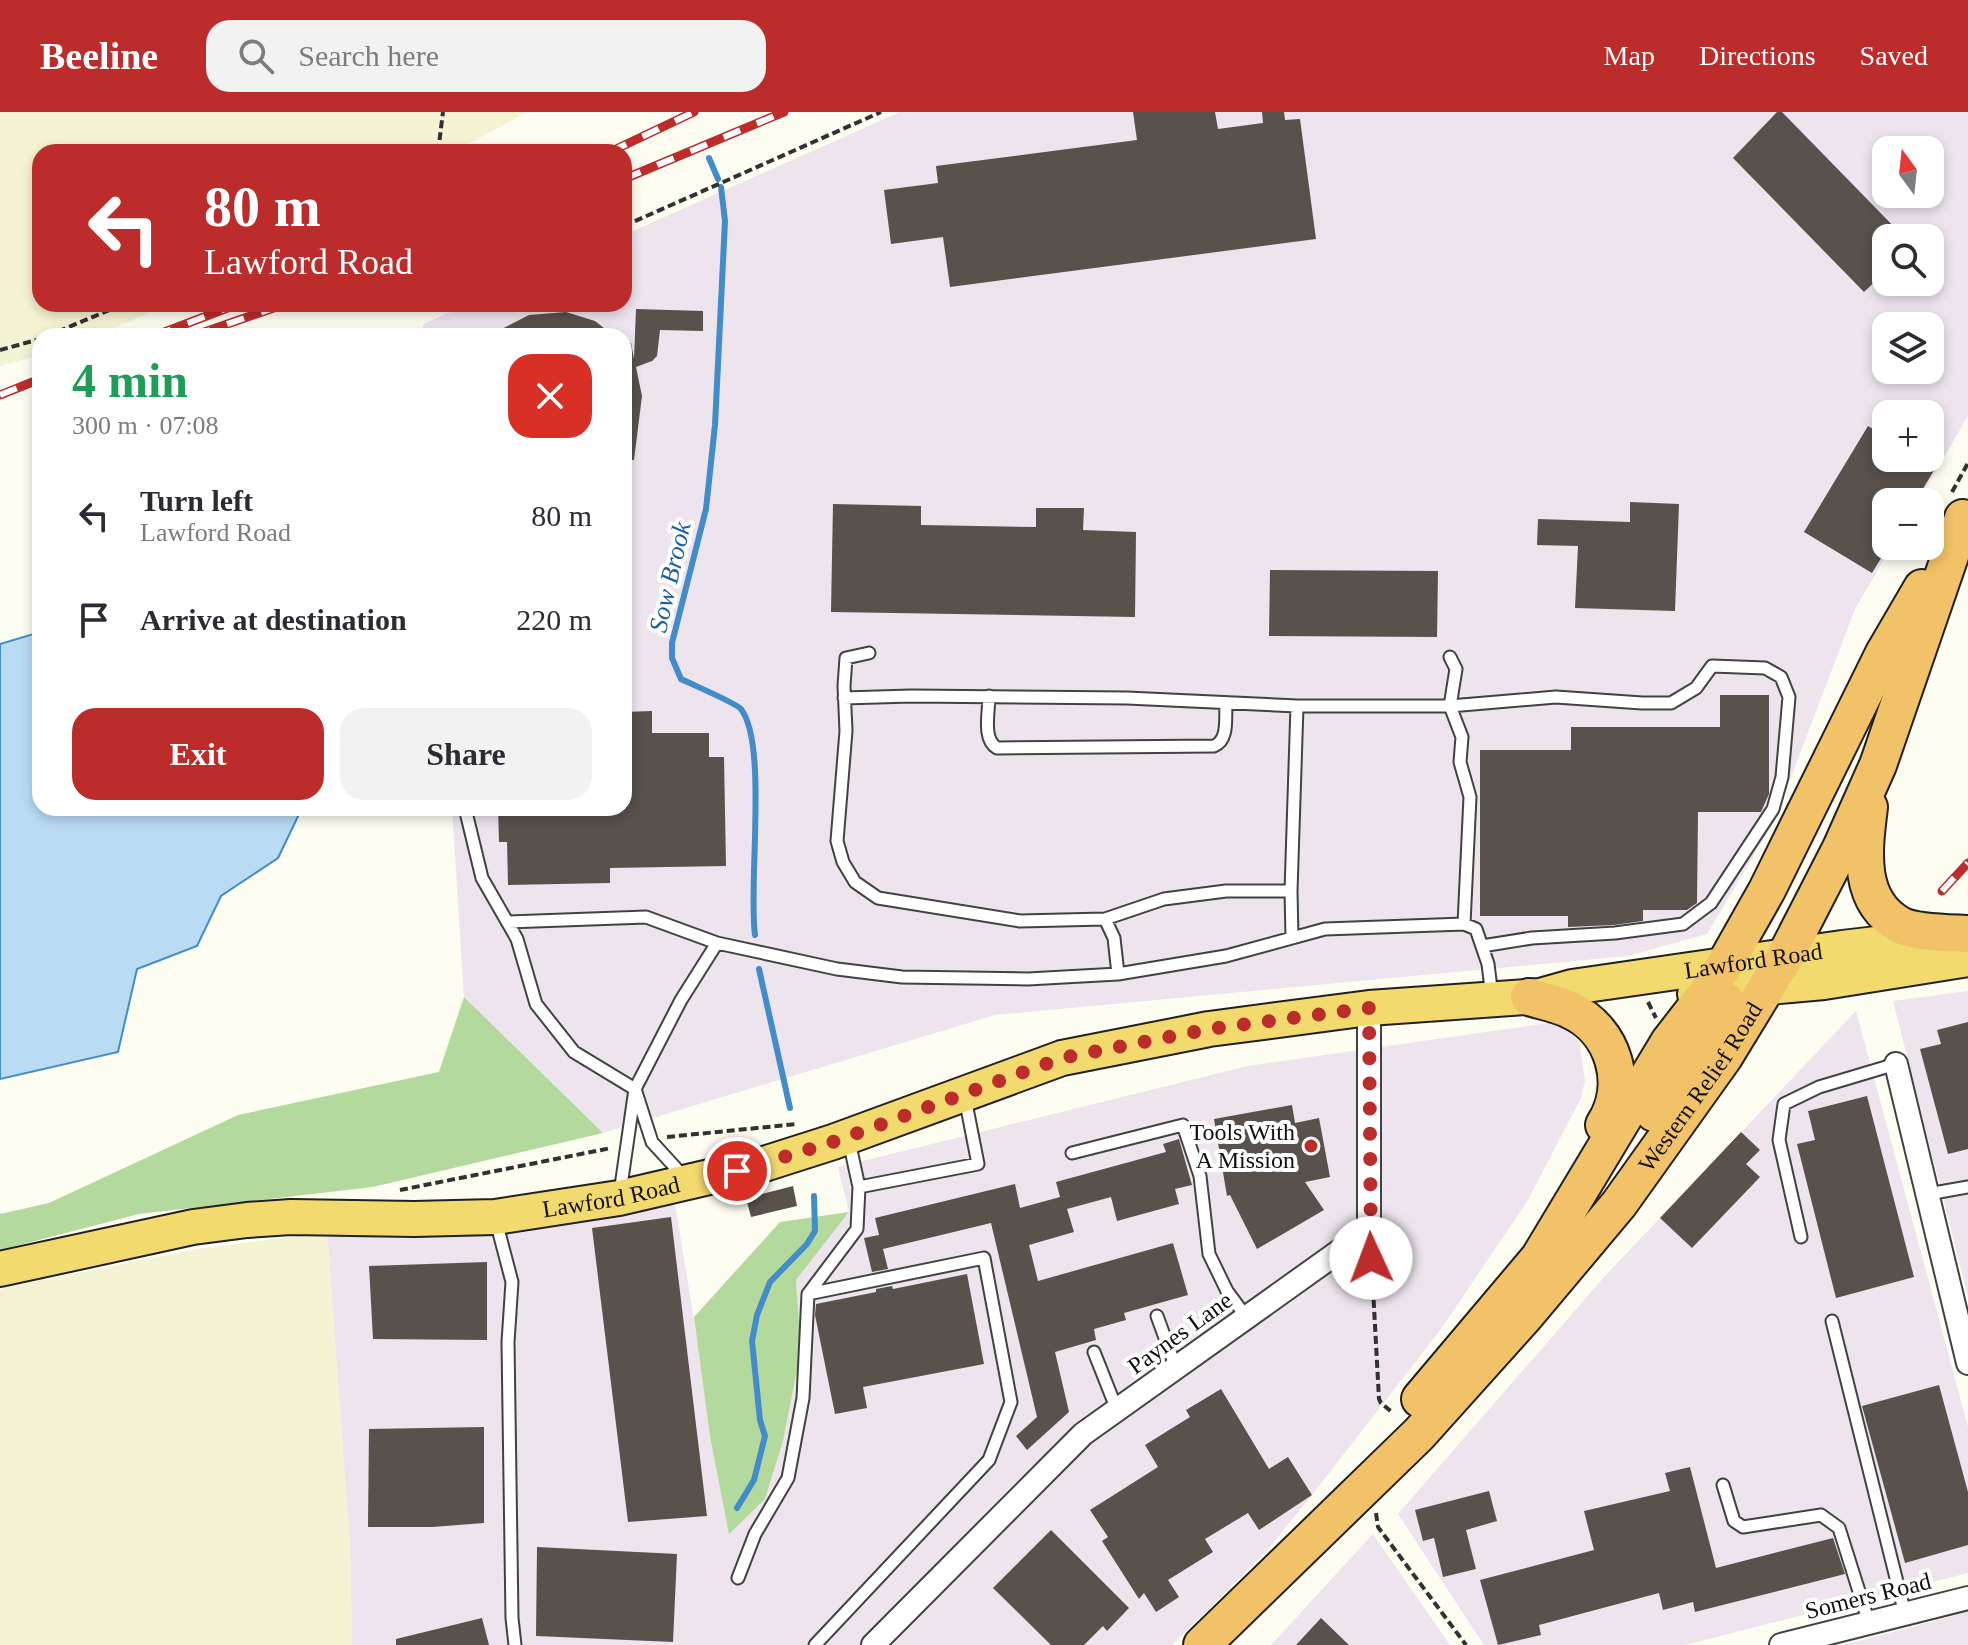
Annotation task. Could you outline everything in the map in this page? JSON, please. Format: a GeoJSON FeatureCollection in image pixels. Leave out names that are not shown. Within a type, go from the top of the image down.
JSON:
{"type":"FeatureCollection","features":[{"type":"Feature","properties":{"kind":"highway","name":"Western Relief Road"},"geometry":{"type":"LineString","coordinates":[[1288,1561],[1474,1332],[1539,1258],[1669,1042],[1742,976],[1841,848],[1872,777],[1966,514]]}},
{"type":"Feature","properties":{"kind":"highway","name":"Western Relief Road"},"geometry":{"type":"LineString","coordinates":[[1202,1645],[1419,1434],[1525,1316],[1619,1204],[1724,1057],[1742,976],[1767,890],[1884,653],[1966,514]]}},
{"type":"Feature","properties":{"kind":"highway"},"geometry":{"type":"LineString","coordinates":[[1742,976],[1770,933],[1927,620]]}},
{"type":"Feature","properties":{"kind":"highway"},"geometry":{"type":"LineString","coordinates":[[1872,777],[1865,876],[1875,902],[1901,926],[1968,935]]}},
{"type":"Feature","properties":{"kind":"highway"},"geometry":{"type":"LineString","coordinates":[[1534,996],[1572,1010],[1597,1031],[1607,1041],[1619,1077],[1614,1110],[1560,1194],[1539,1258]]}},
{"type":"Feature","properties":{"kind":"main road","name":"Lawford Road"},"geometry":{"type":"LineString","coordinates":[[0,1269],[193,1227],[247,1220],[291,1217],[495,1217],[619,1198],[761,1165],[848,1137],[1062,1058],[1209,1029],[1369,1008],[1534,996],[1580,1003],[1742,976],[1895,941],[1968,935]]}},
{"type":"Feature","properties":{"kind":"main road","name":"Lawford Road"},"geometry":{"type":"LineString","coordinates":[[1742,976],[1824,982],[1968,959]]}},
{"type":"Feature","properties":{"kind":"street"},"geometry":{"type":"LineString","coordinates":[[1369,1008],[1369,1230]]}},
{"type":"Feature","properties":{"kind":"street"},"geometry":{"type":"LineString","coordinates":[[1896,1064],[1968,1363]]}},
{"type":"Feature","properties":{"kind":"street","name":"Paynes Lane"},"geometry":{"type":"LineString","coordinates":[[873,1645],[1083,1434],[1369,1230]]}},
{"type":"Feature","properties":{"kind":"street","name":"Somers Road"},"geometry":{"type":"LineString","coordinates":[[1781,1645],[1968,1598]]}},
{"type":"Feature","properties":{"kind":"lane"},"geometry":{"type":"LineString","coordinates":[[869,653],[846,658],[846,731],[837,841],[843,862],[855,882],[878,898],[1020,921],[1105,919],[1164,899],[1226,891],[1291,891]]}},
{"type":"Feature","properties":{"kind":"lane"},"geometry":{"type":"LineString","coordinates":[[1450,657],[1456,669],[1450,706],[1462,737],[1460,762],[1470,797],[1464,924]]}},
{"type":"Feature","properties":{"kind":"lane"},"geometry":{"type":"LineString","coordinates":[[844,698],[989,696],[1127,698],[1297,706],[1450,706],[1556,697],[1671,703],[1696,688],[1712,666],[1765,668],[1781,677],[1789,697],[1782,777],[1773,809],[1711,903],[1683,924],[1615,933],[1532,938],[1482,946]]}},
{"type":"Feature","properties":{"kind":"lane"},"geometry":{"type":"LineString","coordinates":[[989,696],[988,738],[997,748],[1214,746],[1224,738],[1226,703]]}},
{"type":"Feature","properties":{"kind":"lane"},"geometry":{"type":"LineString","coordinates":[[1292,938],[1297,706]]}},
{"type":"Feature","properties":{"kind":"lane"},"geometry":{"type":"LineString","coordinates":[[467,816],[482,878],[517,939],[536,1004],[574,1052],[635,1089],[652,1142],[689,1183]]}},
{"type":"Feature","properties":{"kind":"lane"},"geometry":{"type":"LineString","coordinates":[[507,922],[646,917],[717,943],[837,969],[902,977],[1028,979],[1118,974],[1226,956],[1325,929],[1464,924],[1476,929],[1488,964],[1492,999]]}},
{"type":"Feature","properties":{"kind":"lane"},"geometry":{"type":"LineString","coordinates":[[1105,919],[1114,938],[1118,974]]}},
{"type":"Feature","properties":{"kind":"lane"},"geometry":{"type":"LineString","coordinates":[[619,1198],[635,1089],[681,1000],[717,943]]}},
{"type":"Feature","properties":{"kind":"lane"},"geometry":{"type":"LineString","coordinates":[[1801,1237],[1779,1140],[1784,1104],[1819,1087],[1896,1064]]}},
{"type":"Feature","properties":{"kind":"lane"},"geometry":{"type":"LineString","coordinates":[[859,1187],[978,1164],[964,1093]]}},
{"type":"Feature","properties":{"kind":"lane"},"geometry":{"type":"LineString","coordinates":[[1072,1153],[1183,1125],[1200,1176],[1209,1254],[1227,1291],[1247,1318]]}},
{"type":"Feature","properties":{"kind":"lane"},"geometry":{"type":"LineString","coordinates":[[738,1578],[755,1534],[788,1478],[803,1398],[808,1294],[857,1229],[859,1187],[848,1137]]}},
{"type":"Feature","properties":{"kind":"lane"},"geometry":{"type":"LineString","coordinates":[[1928,1194],[1968,1187]]}},
{"type":"Feature","properties":{"kind":"lane"},"geometry":{"type":"LineString","coordinates":[[495,1217],[512,1282],[508,1342],[515,1645]]}},
{"type":"Feature","properties":{"kind":"lane"},"geometry":{"type":"LineString","coordinates":[[808,1294],[984,1258],[1011,1402],[989,1460],[815,1645]]}},
{"type":"Feature","properties":{"kind":"lane"},"geometry":{"type":"LineString","coordinates":[[1157,1316],[1176,1368]]}},
{"type":"Feature","properties":{"kind":"lane"},"geometry":{"type":"LineString","coordinates":[[1832,1321],[1905,1614]]}},
{"type":"Feature","properties":{"kind":"lane"},"geometry":{"type":"LineString","coordinates":[[1094,1352],[1117,1410]]}},
{"type":"Feature","properties":{"kind":"lane"},"geometry":{"type":"LineString","coordinates":[[1723,1485],[1734,1521],[1743,1527],[1821,1515],[1832,1521],[1843,1537],[1869,1623]]}},
{"type":"Feature","properties":{"kind":"path"},"geometry":{"type":"LineString","coordinates":[[439,144],[443,112]]}},
{"type":"Feature","properties":{"kind":"path"},"geometry":{"type":"LineString","coordinates":[[632,222],[881,112]]}},
{"type":"Feature","properties":{"kind":"path"},"geometry":{"type":"LineString","coordinates":[[66,328],[105,312]]}},
{"type":"Feature","properties":{"kind":"path"},"geometry":{"type":"LineString","coordinates":[[0,350],[32,341]]}},
{"type":"Feature","properties":{"kind":"path"},"geometry":{"type":"LineString","coordinates":[[1369,1230],[1379,1399],[1393,1413]]}},
{"type":"Feature","properties":{"kind":"path"},"geometry":{"type":"LineString","coordinates":[[1375,1505],[1378,1527],[1466,1645]]}},
{"type":"Feature","properties":{"kind":"shaded area"},"geometry":{"type":"Polygon","coordinates":[[[900,112],[1968,112],[1968,416],[1944,457],[1944,400],[1872,400],[1872,472],[1935,472],[1926,488],[1872,488],[1872,560],[1884,560],[1855,609],[1774,822],[1707,934],[1628,956],[995,1015],[603,1133],[464,997],[453,816],[632,816],[632,328],[423,328],[423,324],[451,312],[632,312],[632,231],[900,112]]]}},
{"type":"Feature","properties":{"kind":"shaded area"},"geometry":{"type":"Polygon","coordinates":[[[1968,991],[1968,1297],[1893,1001],[1968,991]]]}},
{"type":"Feature","properties":{"kind":"shaded area"},"geometry":{"type":"Polygon","coordinates":[[[1856,1011],[1968,1427],[1968,1573],[1685,1645],[1484,1645],[1398,1514],[1605,1276],[1856,1011]]]}},
{"type":"Feature","properties":{"kind":"shaded area"},"geometry":{"type":"Polygon","coordinates":[[[1555,1022],[1579,1041],[1585,1080],[1581,1098],[1528,1200],[1441,1329],[1312,1495],[1265,1553],[1172,1645],[352,1645],[350,1547],[327,1232],[675,1204],[729,1532],[765,1499],[783,1441],[801,1350],[796,1280],[849,1212],[838,1167],[1248,1066],[1555,1022]]]}},
{"type":"Feature","properties":{"kind":"shaded area"},"geometry":{"type":"Polygon","coordinates":[[[1373,1534],[1450,1645],[1271,1645],[1373,1534]]]}},
{"type":"Feature","properties":{"kind":"shaded area"},"geometry":{"type":"Polygon","coordinates":[[[1968,1612],[1968,1645],[1844,1645],[1968,1612]]]}},
{"type":"Feature","properties":{"kind":"green space"},"geometry":{"type":"Polygon","coordinates":[[[0,112],[527,112],[469,144],[32,144],[32,312],[152,312],[113,328],[32,328],[32,357],[0,366],[0,112]]]}},
{"type":"Feature","properties":{"kind":"green space"},"geometry":{"type":"Polygon","coordinates":[[[464,997],[603,1133],[373,1187],[139,1214],[0,1250],[0,1214],[49,1203],[238,1115],[439,1072],[464,997]]]}},
{"type":"Feature","properties":{"kind":"green space"},"geometry":{"type":"Polygon","coordinates":[[[849,1212],[796,1280],[801,1350],[783,1441],[765,1499],[729,1534],[710,1436],[694,1317],[780,1222],[849,1212]]]}},
{"type":"Feature","properties":{"kind":"green space"},"geometry":{"type":"Polygon","coordinates":[[[327,1232],[350,1547],[352,1645],[0,1645],[0,1289],[197,1249],[327,1232]]]}},
{"type":"Feature","properties":{"kind":"water"},"geometry":{"type":"Polygon","coordinates":[[[32,634],[32,816],[298,816],[278,858],[221,896],[197,946],[137,969],[118,1052],[0,1079],[0,644],[32,634]]]}},
{"type":"Feature","properties":{"kind":"building"},"geometry":{"type":"Polygon","coordinates":[[[1133,112],[1215,112],[1218,129],[1263,123],[1262,112],[1284,112],[1285,120],[1300,119],[1316,239],[950,287],[943,237],[891,244],[884,190],[938,183],[936,166],[1137,140],[1133,112]]]}},
{"type":"Feature","properties":{"kind":"building"},"geometry":{"type":"Polygon","coordinates":[[[1777,112],[1782,112],[1872,204],[1872,208],[1891,224],[1872,224],[1872,284],[1864,292],[1733,158],[1777,112]]]}},
{"type":"Feature","properties":{"kind":"building"},"geometry":{"type":"Polygon","coordinates":[[[636,309],[703,311],[703,331],[660,330],[657,356],[636,367],[642,396],[632,460],[632,348],[634,359],[636,309]]]}},
{"type":"Feature","properties":{"kind":"building"},"geometry":{"type":"Polygon","coordinates":[[[566,312],[595,321],[604,328],[504,328],[529,315],[566,312]]]}},
{"type":"Feature","properties":{"kind":"building"},"geometry":{"type":"Polygon","coordinates":[[[1868,426],[1872,428],[1872,472],[1933,472],[1923,488],[1872,488],[1872,560],[1880,560],[1872,573],[1804,532],[1868,426]]]}},
{"type":"Feature","properties":{"kind":"building"},"geometry":{"type":"Polygon","coordinates":[[[1630,502],[1679,504],[1675,611],[1575,608],[1578,546],[1537,545],[1538,519],[1630,522],[1630,502]]]}},
{"type":"Feature","properties":{"kind":"building"},"geometry":{"type":"Polygon","coordinates":[[[833,504],[921,506],[921,525],[1036,527],[1036,508],[1084,508],[1083,530],[1136,532],[1135,617],[831,612],[833,504]]]}},
{"type":"Feature","properties":{"kind":"building"},"geometry":{"type":"Polygon","coordinates":[[[1270,570],[1438,571],[1437,637],[1269,636],[1270,570]]]}},
{"type":"Feature","properties":{"kind":"building"},"geometry":{"type":"Polygon","coordinates":[[[1720,695],[1769,695],[1769,794],[1761,812],[1698,812],[1697,903],[1687,910],[1643,910],[1643,921],[1614,925],[1568,927],[1568,916],[1480,916],[1480,750],[1571,750],[1571,727],[1720,727],[1720,695]]]}},
{"type":"Feature","properties":{"kind":"building"},"geometry":{"type":"Polygon","coordinates":[[[652,711],[652,733],[709,733],[709,757],[724,757],[726,866],[610,868],[610,883],[508,885],[507,842],[499,842],[498,816],[632,816],[632,712],[652,711]]]}},
{"type":"Feature","properties":{"kind":"building"},"geometry":{"type":"Polygon","coordinates":[[[1968,1022],[1968,1149],[1948,1154],[1920,1049],[1941,1044],[1937,1030],[1968,1022]]]}},
{"type":"Feature","properties":{"kind":"building"},"geometry":{"type":"Polygon","coordinates":[[[1867,1096],[1914,1277],[1836,1298],[1797,1144],[1815,1140],[1808,1111],[1867,1096]]]}},
{"type":"Feature","properties":{"kind":"building"},"geometry":{"type":"Polygon","coordinates":[[[1292,1105],[1295,1123],[1319,1118],[1330,1177],[1305,1182],[1324,1210],[1257,1249],[1230,1195],[1227,1196],[1214,1119],[1292,1105]]]}},
{"type":"Feature","properties":{"kind":"building"},"geometry":{"type":"Polygon","coordinates":[[[1741,1132],[1760,1150],[1746,1164],[1760,1177],[1692,1248],[1660,1218],[1741,1132]]]}},
{"type":"Feature","properties":{"kind":"building"},"geometry":{"type":"Polygon","coordinates":[[[1179,1139],[1192,1185],[1175,1189],[1179,1204],[1117,1221],[1111,1197],[1067,1209],[1074,1232],[1029,1245],[1038,1281],[1173,1243],[1188,1295],[1124,1313],[1126,1320],[1094,1329],[1096,1340],[1055,1352],[1069,1412],[1027,1450],[1016,1436],[1037,1417],[991,1223],[883,1249],[888,1269],[872,1272],[864,1238],[879,1235],[875,1218],[1015,1184],[1020,1208],[1060,1197],[1056,1182],[1166,1152],[1163,1144],[1179,1139]]]}},
{"type":"Feature","properties":{"kind":"building"},"geometry":{"type":"Polygon","coordinates":[[[793,1186],[797,1206],[751,1217],[746,1198],[793,1186]]]}},
{"type":"Feature","properties":{"kind":"building"},"geometry":{"type":"Polygon","coordinates":[[[671,1217],[707,1516],[628,1522],[592,1228],[671,1217]]]}},
{"type":"Feature","properties":{"kind":"building"},"geometry":{"type":"Polygon","coordinates":[[[487,1262],[487,1340],[373,1339],[369,1266],[487,1262]]]}},
{"type":"Feature","properties":{"kind":"building"},"geometry":{"type":"Polygon","coordinates":[[[967,1274],[984,1364],[863,1387],[867,1408],[835,1414],[815,1315],[816,1304],[876,1292],[876,1289],[892,1286],[893,1289],[967,1274]]]}},
{"type":"Feature","properties":{"kind":"building"},"geometry":{"type":"Polygon","coordinates":[[[1939,1385],[1968,1492],[1968,1545],[1905,1563],[1862,1406],[1939,1385]]]}},
{"type":"Feature","properties":{"kind":"building"},"geometry":{"type":"Polygon","coordinates":[[[1221,1389],[1269,1469],[1288,1457],[1312,1495],[1259,1530],[1248,1513],[1205,1539],[1213,1552],[1168,1580],[1179,1597],[1156,1612],[1144,1593],[1139,1599],[1102,1541],[1108,1537],[1090,1510],[1158,1467],[1145,1445],[1190,1417],[1186,1410],[1221,1389]]]}},
{"type":"Feature","properties":{"kind":"building"},"geometry":{"type":"Polygon","coordinates":[[[484,1427],[484,1523],[368,1527],[369,1429],[484,1427]]]}},
{"type":"Feature","properties":{"kind":"building"},"geometry":{"type":"Polygon","coordinates":[[[1690,1467],[1716,1568],[1833,1538],[1845,1574],[1695,1612],[1693,1602],[1663,1610],[1659,1593],[1539,1625],[1541,1635],[1498,1645],[1480,1580],[1594,1550],[1584,1511],[1670,1491],[1665,1473],[1690,1467]]]}},
{"type":"Feature","properties":{"kind":"building"},"geometry":{"type":"Polygon","coordinates":[[[1489,1491],[1497,1521],[1466,1530],[1476,1569],[1443,1577],[1434,1538],[1423,1541],[1415,1510],[1489,1491]]]}},
{"type":"Feature","properties":{"kind":"building"},"geometry":{"type":"Polygon","coordinates":[[[1051,1530],[1129,1608],[1107,1631],[1103,1626],[1084,1645],[1051,1645],[993,1588],[1051,1530]]]}},
{"type":"Feature","properties":{"kind":"building"},"geometry":{"type":"Polygon","coordinates":[[[537,1547],[677,1554],[673,1642],[536,1636],[537,1547]]]}},
{"type":"Feature","properties":{"kind":"building"},"geometry":{"type":"Polygon","coordinates":[[[482,1618],[489,1645],[396,1645],[396,1639],[482,1618]]]}},
{"type":"Feature","properties":{"kind":"building"},"geometry":{"type":"Polygon","coordinates":[[[1321,1618],[1349,1645],[1296,1645],[1321,1618]]]}},
{"type":"Feature","properties":{"kind":"waterway"},"geometry":{"type":"LineString","coordinates":[[709,158],[718,179]]}},
{"type":"Feature","properties":{"kind":"waterway","name":"Sow Brook"},"geometry":{"type":"LineString","coordinates":[[721,187],[725,221],[715,425],[706,509],[672,643],[672,658],[681,679],[737,706],[749,727],[755,783],[755,935]]}},
{"type":"Feature","properties":{"kind":"waterway","name":"Sow Brook"},"geometry":{"type":"LineString","coordinates":[[759,969],[790,1108]]}},
{"type":"Feature","properties":{"kind":"waterway","name":"Sow Brook"},"geometry":{"type":"LineString","coordinates":[[737,1508],[754,1480],[765,1436],[760,1420],[752,1341],[757,1315],[770,1282],[807,1244],[815,1231],[814,1196]]}},
{"type":"Feature","properties":{"kind":"railway"},"geometry":{"type":"LineString","coordinates":[[627,144],[694,112]]}},
{"type":"Feature","properties":{"kind":"railway"},"geometry":{"type":"LineString","coordinates":[[632,176],[784,112]]}},
{"type":"Feature","properties":{"kind":"railway"},"geometry":{"type":"LineString","coordinates":[[175,328],[217,312]]}},
{"type":"Feature","properties":{"kind":"railway"},"geometry":{"type":"LineString","coordinates":[[216,328],[262,312]]}},
{"type":"Feature","properties":{"kind":"railway"},"geometry":{"type":"LineString","coordinates":[[0,395],[32,382]]}},
{"type":"Feature","properties":{"kind":"railway"},"geometry":{"type":"LineString","coordinates":[[1942,891],[1968,863]]}},
{"type":"Feature","properties":{"kind":"place","name":"Tools With A Mission"},"geometry":{"type":"Point","coordinates":[1311,1146]}},
{"type":"Feature","properties":{"kind":"route"},"geometry":{"type":"LineString","coordinates":[[737,1171],[833,1142],[1062,1058],[1209,1029],[1369,1008],[1371,1258]]}}]}
